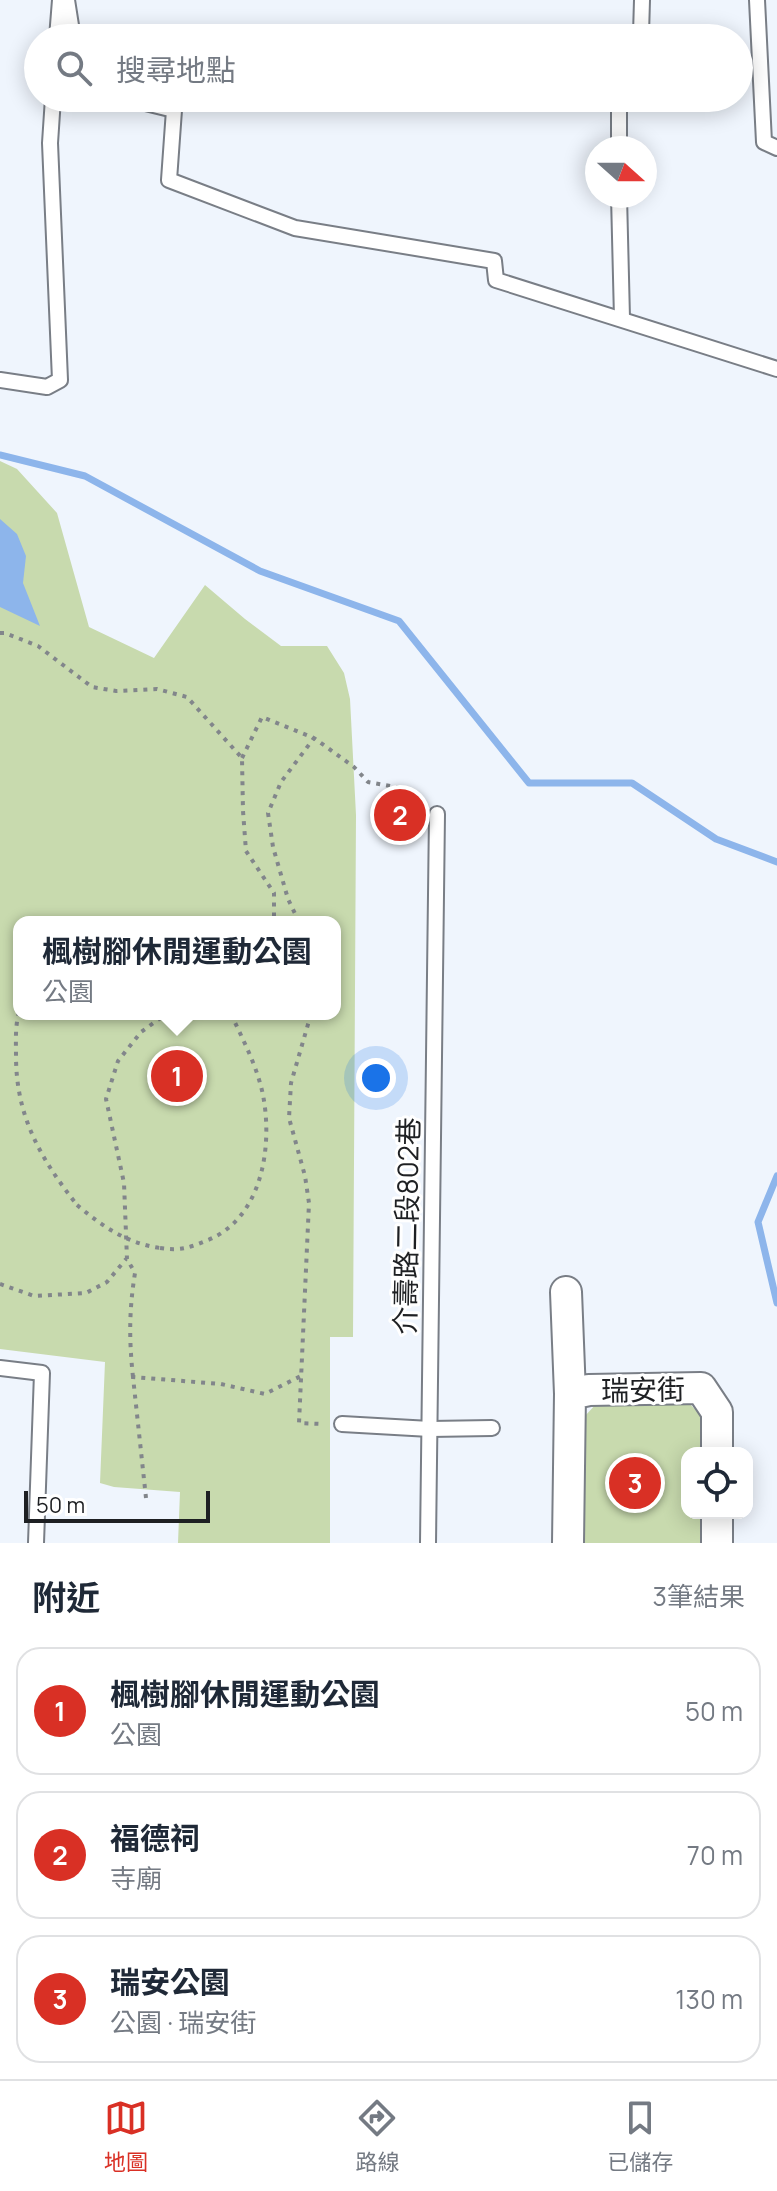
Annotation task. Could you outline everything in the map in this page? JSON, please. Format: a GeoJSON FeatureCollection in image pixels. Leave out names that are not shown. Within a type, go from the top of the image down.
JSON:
{"type":"FeatureCollection","features":[{"type":"Feature","properties":{"kind":"street"},"geometry":{"type":"LineString","coordinates":[[566,1292],[570,1394]]}},
{"type":"Feature","properties":{"kind":"street","name":"瑞安街"},"geometry":{"type":"LineString","coordinates":[[568,1543],[570,1394],[589,1390],[701,1388],[717,1412],[717,1447]]}},
{"type":"Feature","properties":{"kind":"street"},"geometry":{"type":"LineString","coordinates":[[717,1519],[717,1543]]}},
{"type":"Feature","properties":{"kind":"lane"},"geometry":{"type":"LineString","coordinates":[[58,24],[60,0]]}},
{"type":"Feature","properties":{"kind":"lane"},"geometry":{"type":"LineString","coordinates":[[67,0],[71,24]]}},
{"type":"Feature","properties":{"kind":"lane"},"geometry":{"type":"LineString","coordinates":[[641,24],[642,0]]}},
{"type":"Feature","properties":{"kind":"lane"},"geometry":{"type":"LineString","coordinates":[[757,0],[764,142],[777,148]]}},
{"type":"Feature","properties":{"kind":"lane"},"geometry":{"type":"LineString","coordinates":[[0,380],[47,387],[60,380],[50,143],[52,112]]}},
{"type":"Feature","properties":{"kind":"lane"},"geometry":{"type":"LineString","coordinates":[[174,112],[169,180],[295,228],[494,261],[496,280],[777,369]]}},
{"type":"Feature","properties":{"kind":"lane"},"geometry":{"type":"LineString","coordinates":[[619,112],[619,136]]}},
{"type":"Feature","properties":{"kind":"lane"},"geometry":{"type":"LineString","coordinates":[[619,208],[622,318]]}},
{"type":"Feature","properties":{"kind":"lane","name":"介壽路二段802巷"},"geometry":{"type":"LineString","coordinates":[[428,1543],[437,814]]}},
{"type":"Feature","properties":{"kind":"lane"},"geometry":{"type":"LineString","coordinates":[[0,1368],[42,1373],[36,1543]]}},
{"type":"Feature","properties":{"kind":"lane"},"geometry":{"type":"LineString","coordinates":[[342,1424],[430,1429],[492,1428]]}},
{"type":"Feature","properties":{"kind":"path"},"geometry":{"type":"LineString","coordinates":[[0,633],[38,646],[92,687],[116,691],[157,689],[187,697],[242,758]]}},
{"type":"Feature","properties":{"kind":"path"},"geometry":{"type":"LineString","coordinates":[[274,916],[274,893],[246,851],[243,811],[242,758],[262,717],[314,738],[354,767],[368,782],[412,790],[437,814]]}},
{"type":"Feature","properties":{"kind":"path"},"geometry":{"type":"LineString","coordinates":[[296,916],[273,847],[268,813],[281,782],[314,738]]}},
{"type":"Feature","properties":{"kind":"path"},"geometry":{"type":"LineString","coordinates":[[274,893],[285,889]]}},
{"type":"Feature","properties":{"kind":"path"},"geometry":{"type":"LineString","coordinates":[[17,1020],[16,1078],[21,1103],[33,1139],[51,1171],[77,1205],[119,1236],[145,1246],[189,1249],[220,1235],[239,1219],[263,1168],[263,1097],[257,1073],[234,1020]]}},
{"type":"Feature","properties":{"kind":"path"},"geometry":{"type":"LineString","coordinates":[[146,1498],[130,1350],[129,1311],[135,1273],[127,1259],[124,1183],[106,1099],[118,1061],[141,1032],[158,1020]]}},
{"type":"Feature","properties":{"kind":"path"},"geometry":{"type":"LineString","coordinates":[[309,1020],[291,1083],[289,1118],[309,1203],[299,1423],[342,1424]]}},
{"type":"Feature","properties":{"kind":"path"},"geometry":{"type":"LineString","coordinates":[[0,1284],[34,1296],[86,1293],[107,1282],[127,1259]]}},
{"type":"Feature","properties":{"kind":"path"},"geometry":{"type":"LineString","coordinates":[[133,1377],[221,1384],[265,1394],[301,1376]]}},
{"type":"Feature","properties":{"kind":"green space"},"geometry":{"type":"Polygon","coordinates":[[[0,461],[17,469],[57,513],[89,627],[154,658],[205,585],[281,646],[327,646],[344,673],[350,699],[356,815],[353,1337],[330,1337],[330,1543],[178,1543],[180,1492],[114,1487],[100,1483],[105,1362],[0,1349],[0,461]]]}},
{"type":"Feature","properties":{"kind":"green space"},"geometry":{"type":"Polygon","coordinates":[[[598,1402],[689,1403],[701,1416],[702,1447],[681,1447],[681,1519],[702,1519],[702,1543],[583,1543],[584,1417],[598,1402]]]}},
{"type":"Feature","properties":{"kind":"water"},"geometry":{"type":"Polygon","coordinates":[[[0,519],[17,534],[26,556],[23,583],[40,626],[0,607],[0,519]]]}},
{"type":"Feature","properties":{"kind":"waterway"},"geometry":{"type":"LineString","coordinates":[[0,455],[85,476],[260,571],[399,621],[529,783],[632,783],[716,839],[777,862]]}},
{"type":"Feature","properties":{"kind":"waterway"},"geometry":{"type":"LineString","coordinates":[[777,1176],[758,1222],[777,1303]]}},
{"type":"Feature","properties":{"kind":"place","name":"福德祠"},"geometry":{"type":"Point","coordinates":[400,815]}},
{"type":"Feature","properties":{"kind":"place","name":"楓樹腳休閒運動公園"},"geometry":{"type":"Point","coordinates":[177,1076]}},
{"type":"Feature","properties":{"kind":"place","name":"瑞安公園"},"geometry":{"type":"Point","coordinates":[635,1483]}}]}
